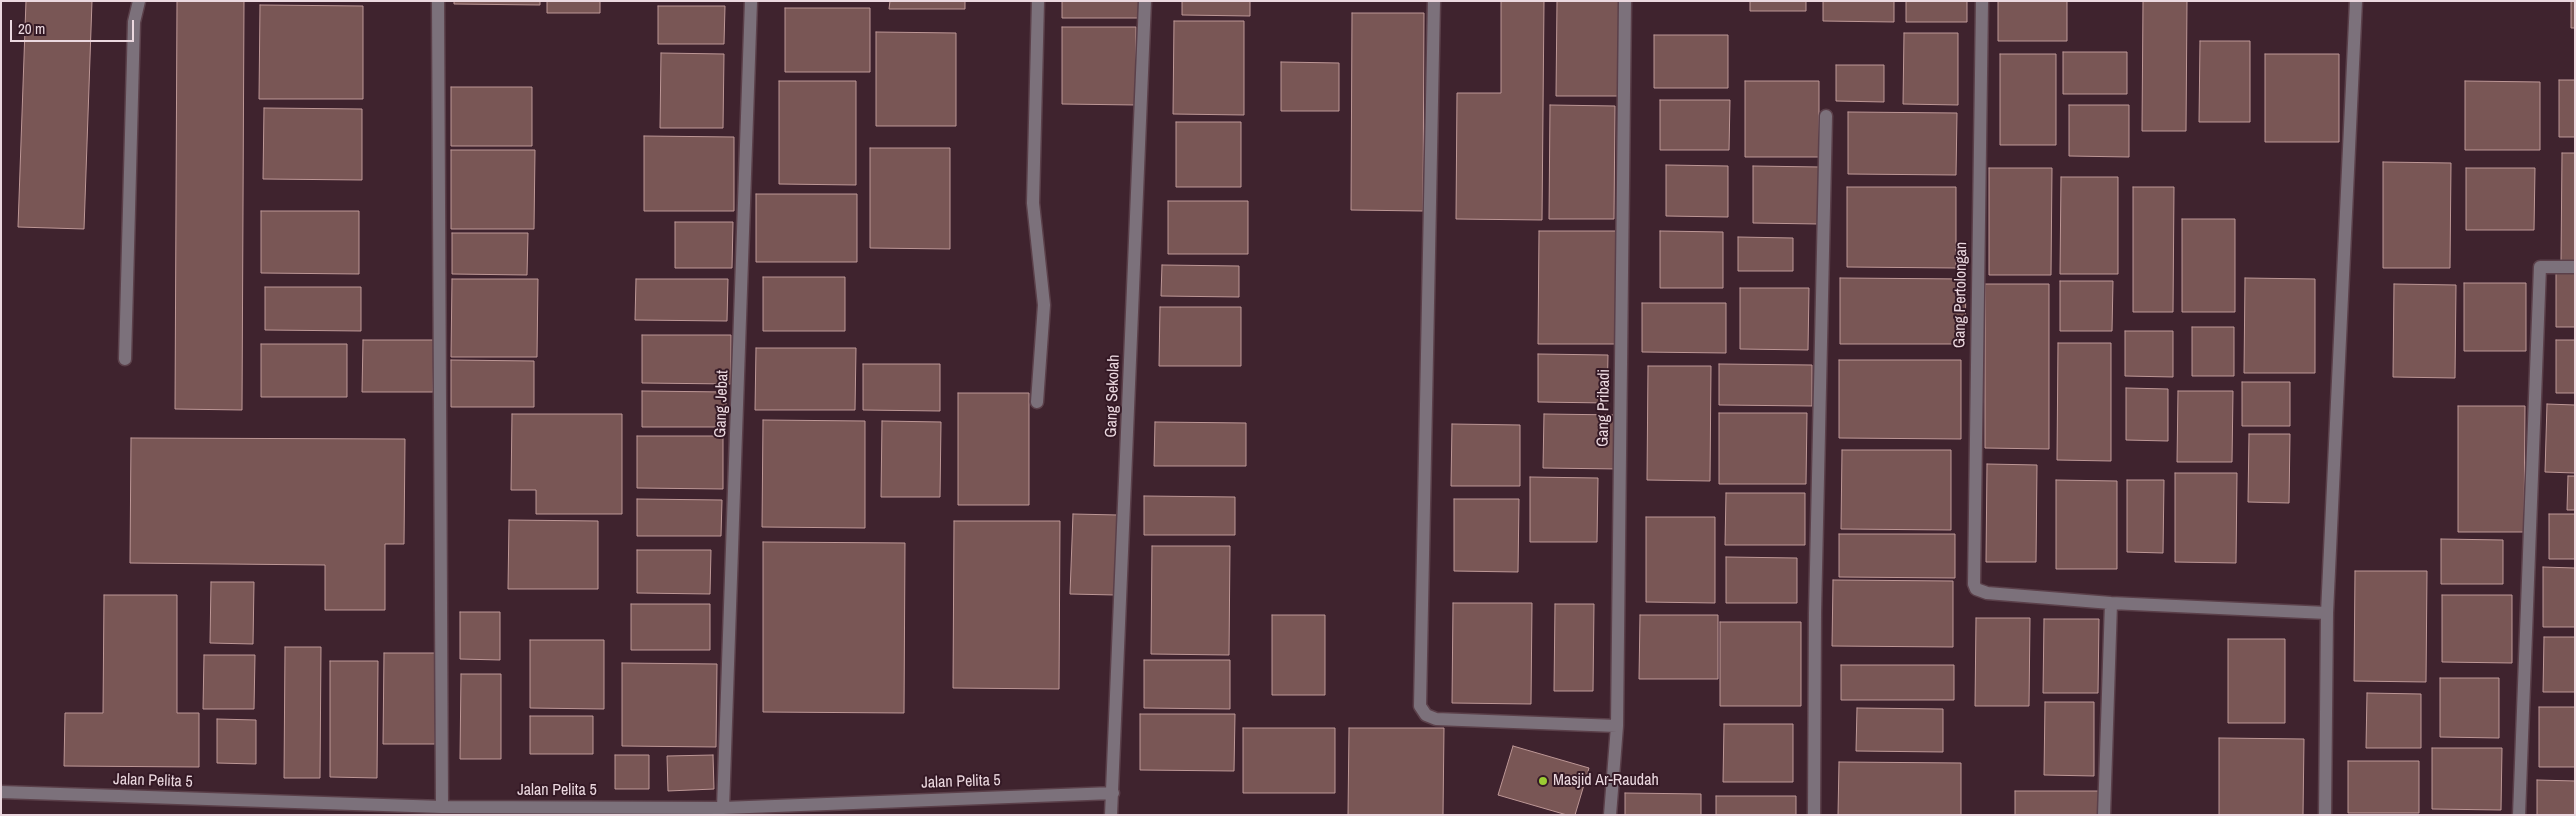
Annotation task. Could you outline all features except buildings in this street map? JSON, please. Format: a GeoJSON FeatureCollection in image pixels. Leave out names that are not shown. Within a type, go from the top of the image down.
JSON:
{"type":"FeatureCollection","features":[{"type":"Feature","properties":{"kind":"street"},"geometry":{"type":"LineString","coordinates":[[125,359],[134,22],[140,1]]}},
{"type":"Feature","properties":{"kind":"street"},"geometry":{"type":"LineString","coordinates":[[438,1],[442,806]]}},
{"type":"Feature","properties":{"kind":"street","name":"Gang Jebat"},"geometry":{"type":"LineString","coordinates":[[724,808],[751,1]]}},
{"type":"Feature","properties":{"kind":"street"},"geometry":{"type":"LineString","coordinates":[[1037,402],[1044,305],[1033,203],[1038,1]]}},
{"type":"Feature","properties":{"kind":"street","name":"Gang Sekolah"},"geometry":{"type":"LineString","coordinates":[[1112,815],[1145,1]]}},
{"type":"Feature","properties":{"kind":"street"},"geometry":{"type":"LineString","coordinates":[[1434,1],[1420,706],[1426,715],[1436,720],[1617,726]]}},
{"type":"Feature","properties":{"kind":"street","name":"Gang Pribadi"},"geometry":{"type":"LineString","coordinates":[[1610,815],[1617,726],[1625,1]]}},
{"type":"Feature","properties":{"kind":"street","name":"Gang Pertolongan"},"geometry":{"type":"LineString","coordinates":[[1982,1],[1972,579],[1976,588],[1987,593],[2111,603]]}},
{"type":"Feature","properties":{"kind":"street"},"geometry":{"type":"LineString","coordinates":[[2325,815],[2327,612],[2356,1]]}},
{"type":"Feature","properties":{"kind":"street"},"geometry":{"type":"LineString","coordinates":[[1814,815],[1815,613],[1826,116]]}},
{"type":"Feature","properties":{"kind":"street"},"geometry":{"type":"LineString","coordinates":[[2519,815],[2540,267],[2575,267]]}},
{"type":"Feature","properties":{"kind":"street"},"geometry":{"type":"LineString","coordinates":[[2104,815],[2111,603],[2327,612]]}},
{"type":"Feature","properties":{"kind":"street","name":"Jalan Pelita 5"},"geometry":{"type":"LineString","coordinates":[[1,792],[442,806],[511,811],[724,808],[1113,793]]}},
{"type":"Feature","properties":{"kind":"place","name":"Masjid Ar-Raudah"},"geometry":{"type":"Point","coordinates":[1543,781]}}]}
